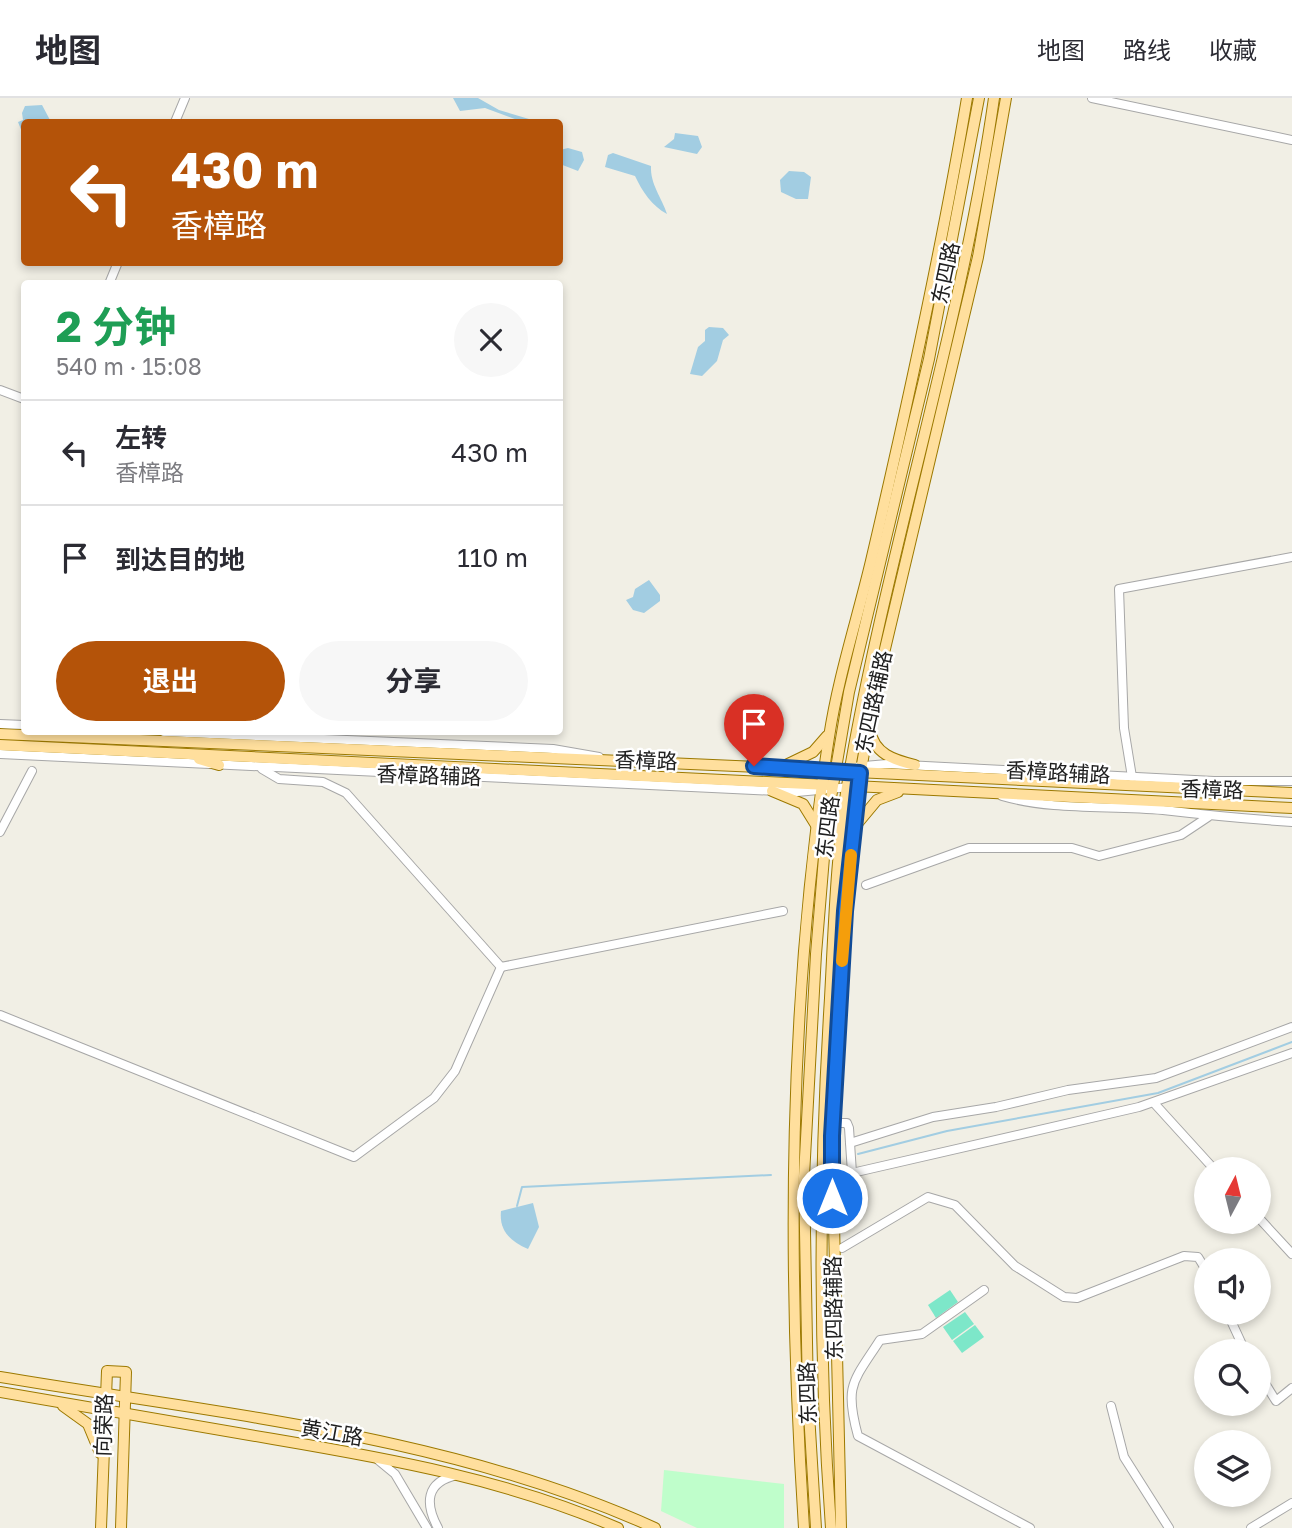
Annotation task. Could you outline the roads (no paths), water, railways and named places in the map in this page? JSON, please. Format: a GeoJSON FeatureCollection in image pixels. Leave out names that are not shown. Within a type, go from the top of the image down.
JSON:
{"type":"FeatureCollection","features":[{"type":"Feature","properties":{"kind":"main road","name":"东四路辅路"},"geometry":{"type":"LineString","coordinates":[[831,770],[832,723],[942,244],[967,98]]}},
{"type":"Feature","properties":{"kind":"main road","name":"东四路"},"geometry":{"type":"LineString","coordinates":[[816,1528],[809,1423],[804,1176],[827,787],[929,359],[979,98]]}},
{"type":"Feature","properties":{"kind":"main road","name":"东四路"},"geometry":{"type":"LineString","coordinates":[[831,1528],[824,1401],[821,1203],[836,877],[869,678],[968,251],[994,98]]}},
{"type":"Feature","properties":{"kind":"main road","name":"东四路辅路"},"geometry":{"type":"LineString","coordinates":[[855,770],[869,723],[975,270],[1006,98]]}},
{"type":"Feature","properties":{"kind":"main road"},"geometry":{"type":"LineString","coordinates":[[851,633],[872,596]]}},
{"type":"Feature","properties":{"kind":"main road"},"geometry":{"type":"LineString","coordinates":[[877,641],[897,604]]}},
{"type":"Feature","properties":{"kind":"main road"},"geometry":{"type":"LineString","coordinates":[[869,678],[871,737],[879,750],[894,759],[915,765]]}},
{"type":"Feature","properties":{"kind":"main road"},"geometry":{"type":"LineString","coordinates":[[774,767],[800,760],[813,752],[824,741],[832,723]]}},
{"type":"Feature","properties":{"kind":"main road","name":"香樟路"},"geometry":{"type":"LineString","coordinates":[[0,734],[21,735]]}},
{"type":"Feature","properties":{"kind":"main road","name":"香樟路"},"geometry":{"type":"LineString","coordinates":[[24,735],[855,770],[1292,793]]}},
{"type":"Feature","properties":{"kind":"main road","name":"香樟路"},"geometry":{"type":"LineString","coordinates":[[0,746],[1292,808]]}},
{"type":"Feature","properties":{"kind":"main road"},"geometry":{"type":"LineString","coordinates":[[182,755],[219,765]]}},
{"type":"Feature","properties":{"kind":"main road","name":"东四路辅路"},"geometry":{"type":"LineString","coordinates":[[804,1528],[798,1417],[793,1161],[808,919],[817,830],[827,787]]}},
{"type":"Feature","properties":{"kind":"main road","name":"东四路辅路"},"geometry":{"type":"LineString","coordinates":[[841,1528],[835,1400],[833,1123],[846,907],[853,838],[851,787]]}},
{"type":"Feature","properties":{"kind":"main road"},"geometry":{"type":"LineString","coordinates":[[853,838],[860,818],[877,800],[915,790]]}},
{"type":"Feature","properties":{"kind":"main road"},"geometry":{"type":"LineString","coordinates":[[772,791],[803,804],[813,817],[823,867]]}},
{"type":"Feature","properties":{"kind":"main road"},"geometry":{"type":"LineString","coordinates":[[808,919],[821,886]]}},
{"type":"Feature","properties":{"kind":"main road"},"geometry":{"type":"LineString","coordinates":[[833,939],[846,907]]}},
{"type":"Feature","properties":{"kind":"main road","name":"向荣路"},"geometry":{"type":"LineString","coordinates":[[101,1528],[107,1371],[126,1372],[121,1528]]}},
{"type":"Feature","properties":{"kind":"main road","name":"黄江路"},"geometry":{"type":"LineString","coordinates":[[0,1377],[386,1442],[454,1458],[562,1491],[655,1528]]}},
{"type":"Feature","properties":{"kind":"main road"},"geometry":{"type":"LineString","coordinates":[[58,1387],[62,1397],[55,1402],[88,1424],[103,1463]]}},
{"type":"Feature","properties":{"kind":"main road","name":"黄江路"},"geometry":{"type":"LineString","coordinates":[[0,1392],[365,1455],[460,1475],[533,1496],[618,1528]]}},
{"type":"Feature","properties":{"kind":"street"},"geometry":{"type":"LineString","coordinates":[[176,119],[185,98]]}},
{"type":"Feature","properties":{"kind":"street"},"geometry":{"type":"LineString","coordinates":[[1092,98],[1292,141]]}},
{"type":"Feature","properties":{"kind":"street"},"geometry":{"type":"LineString","coordinates":[[0,390],[21,398]]}},
{"type":"Feature","properties":{"kind":"street"},"geometry":{"type":"LineString","coordinates":[[1132,777],[1124,728],[1118,589],[1292,557]]}},
{"type":"Feature","properties":{"kind":"street"},"geometry":{"type":"LineString","coordinates":[[0,723],[21,725]]}},
{"type":"Feature","properties":{"kind":"street"},"geometry":{"type":"LineString","coordinates":[[296,735],[561,749],[609,759]]}},
{"type":"Feature","properties":{"kind":"street","name":"香樟路辅路"},"geometry":{"type":"LineString","coordinates":[[0,754],[772,791],[827,787]]}},
{"type":"Feature","properties":{"kind":"street","name":"香樟路辅路"},"geometry":{"type":"LineString","coordinates":[[855,770],[915,765],[1132,777],[1292,781]]}},
{"type":"Feature","properties":{"kind":"street"},"geometry":{"type":"LineString","coordinates":[[260,767],[279,779],[323,782],[346,793],[501,967]]}},
{"type":"Feature","properties":{"kind":"street"},"geometry":{"type":"LineString","coordinates":[[0,832],[33,771]]}},
{"type":"Feature","properties":{"kind":"street","name":"香樟路"},"geometry":{"type":"LineString","coordinates":[[995,794],[1030,804],[1162,810],[1208,817],[1292,822]]}},
{"type":"Feature","properties":{"kind":"street"},"geometry":{"type":"LineString","coordinates":[[866,885],[969,848],[1072,848],[1099,856],[1181,835],[1208,817]]}},
{"type":"Feature","properties":{"kind":"street"},"geometry":{"type":"LineString","coordinates":[[501,967],[783,911]]}},
{"type":"Feature","properties":{"kind":"street"},"geometry":{"type":"LineString","coordinates":[[0,1015],[354,1157],[434,1098],[455,1071],[501,967]]}},
{"type":"Feature","properties":{"kind":"street"},"geometry":{"type":"LineString","coordinates":[[850,1143],[933,1117],[996,1107],[1068,1090],[1156,1079],[1292,1027]]}},
{"type":"Feature","properties":{"kind":"street"},"geometry":{"type":"LineString","coordinates":[[833,1123],[847,1123],[852,1173],[1154,1103],[1292,1053]]}},
{"type":"Feature","properties":{"kind":"street"},"geometry":{"type":"LineString","coordinates":[[1154,1103],[1203,1157]]}},
{"type":"Feature","properties":{"kind":"street"},"geometry":{"type":"LineString","coordinates":[[842,1248],[928,1197],[955,1205],[1015,1266],[1064,1297],[1077,1298],[1184,1256],[1194,1257]]}},
{"type":"Feature","properties":{"kind":"street"},"geometry":{"type":"LineString","coordinates":[[1271,1231],[1292,1254]]}},
{"type":"Feature","properties":{"kind":"street"},"geometry":{"type":"LineString","coordinates":[[984,1290],[922,1334],[880,1340],[851,1385],[850,1406],[858,1436],[1030,1528]]}},
{"type":"Feature","properties":{"kind":"street"},"geometry":{"type":"LineString","coordinates":[[1271,1393],[1276,1401],[1292,1388]]}},
{"type":"Feature","properties":{"kind":"street"},"geometry":{"type":"LineString","coordinates":[[1111,1406],[1124,1457],[1169,1528]]}},
{"type":"Feature","properties":{"kind":"street"},"geometry":{"type":"LineString","coordinates":[[365,1455],[389,1467],[427,1528]]}},
{"type":"Feature","properties":{"kind":"street"},"geometry":{"type":"LineString","coordinates":[[438,1528],[428,1508],[430,1497],[437,1483],[460,1475]]}},
{"type":"Feature","properties":{"kind":"street"},"geometry":{"type":"LineString","coordinates":[[1251,1528],[1292,1503]]}},
{"type":"Feature","properties":{"kind":"water"},"geometry":{"type":"Polygon","coordinates":[[[453,98],[478,98],[499,110],[529,119],[515,119],[485,108],[460,111],[453,98]]]}},
{"type":"Feature","properties":{"kind":"water"},"geometry":{"type":"Polygon","coordinates":[[[42,105],[49,119],[23,119],[25,106],[42,105]]]}},
{"type":"Feature","properties":{"kind":"water"},"geometry":{"type":"Polygon","coordinates":[[[675,133],[698,136],[702,147],[697,154],[664,147],[674,139],[675,133]]]}},
{"type":"Feature","properties":{"kind":"water"},"geometry":{"type":"Polygon","coordinates":[[[563,149],[582,152],[584,160],[578,171],[563,165],[563,149]]]}},
{"type":"Feature","properties":{"kind":"water"},"geometry":{"type":"Polygon","coordinates":[[[613,153],[651,166],[654,185],[667,214],[648,198],[635,176],[605,167],[608,155],[613,153]]]}},
{"type":"Feature","properties":{"kind":"water"},"geometry":{"type":"Polygon","coordinates":[[[789,171],[804,172],[811,177],[808,199],[796,199],[781,192],[780,180],[789,171]]]}},
{"type":"Feature","properties":{"kind":"water"},"geometry":{"type":"Polygon","coordinates":[[[709,327],[723,328],[729,335],[723,340],[717,361],[702,376],[690,374],[698,347],[705,341],[705,330],[709,327]]]}},
{"type":"Feature","properties":{"kind":"water"},"geometry":{"type":"Polygon","coordinates":[[[649,580],[660,595],[660,601],[644,613],[633,610],[626,600],[633,597],[635,589],[649,580]]]}},
{"type":"Feature","properties":{"kind":"water"},"geometry":{"type":"Polygon","coordinates":[[[533,1203],[539,1227],[528,1249],[504,1230],[501,1211],[533,1203]]]}},
{"type":"Feature","properties":{"kind":"waterway"},"geometry":{"type":"LineString","coordinates":[[858,1154],[947,1131],[1158,1093],[1292,1042]]}},
{"type":"Feature","properties":{"kind":"waterway"},"geometry":{"type":"LineString","coordinates":[[517,1206],[522,1187],[771,1175]]}}]}
